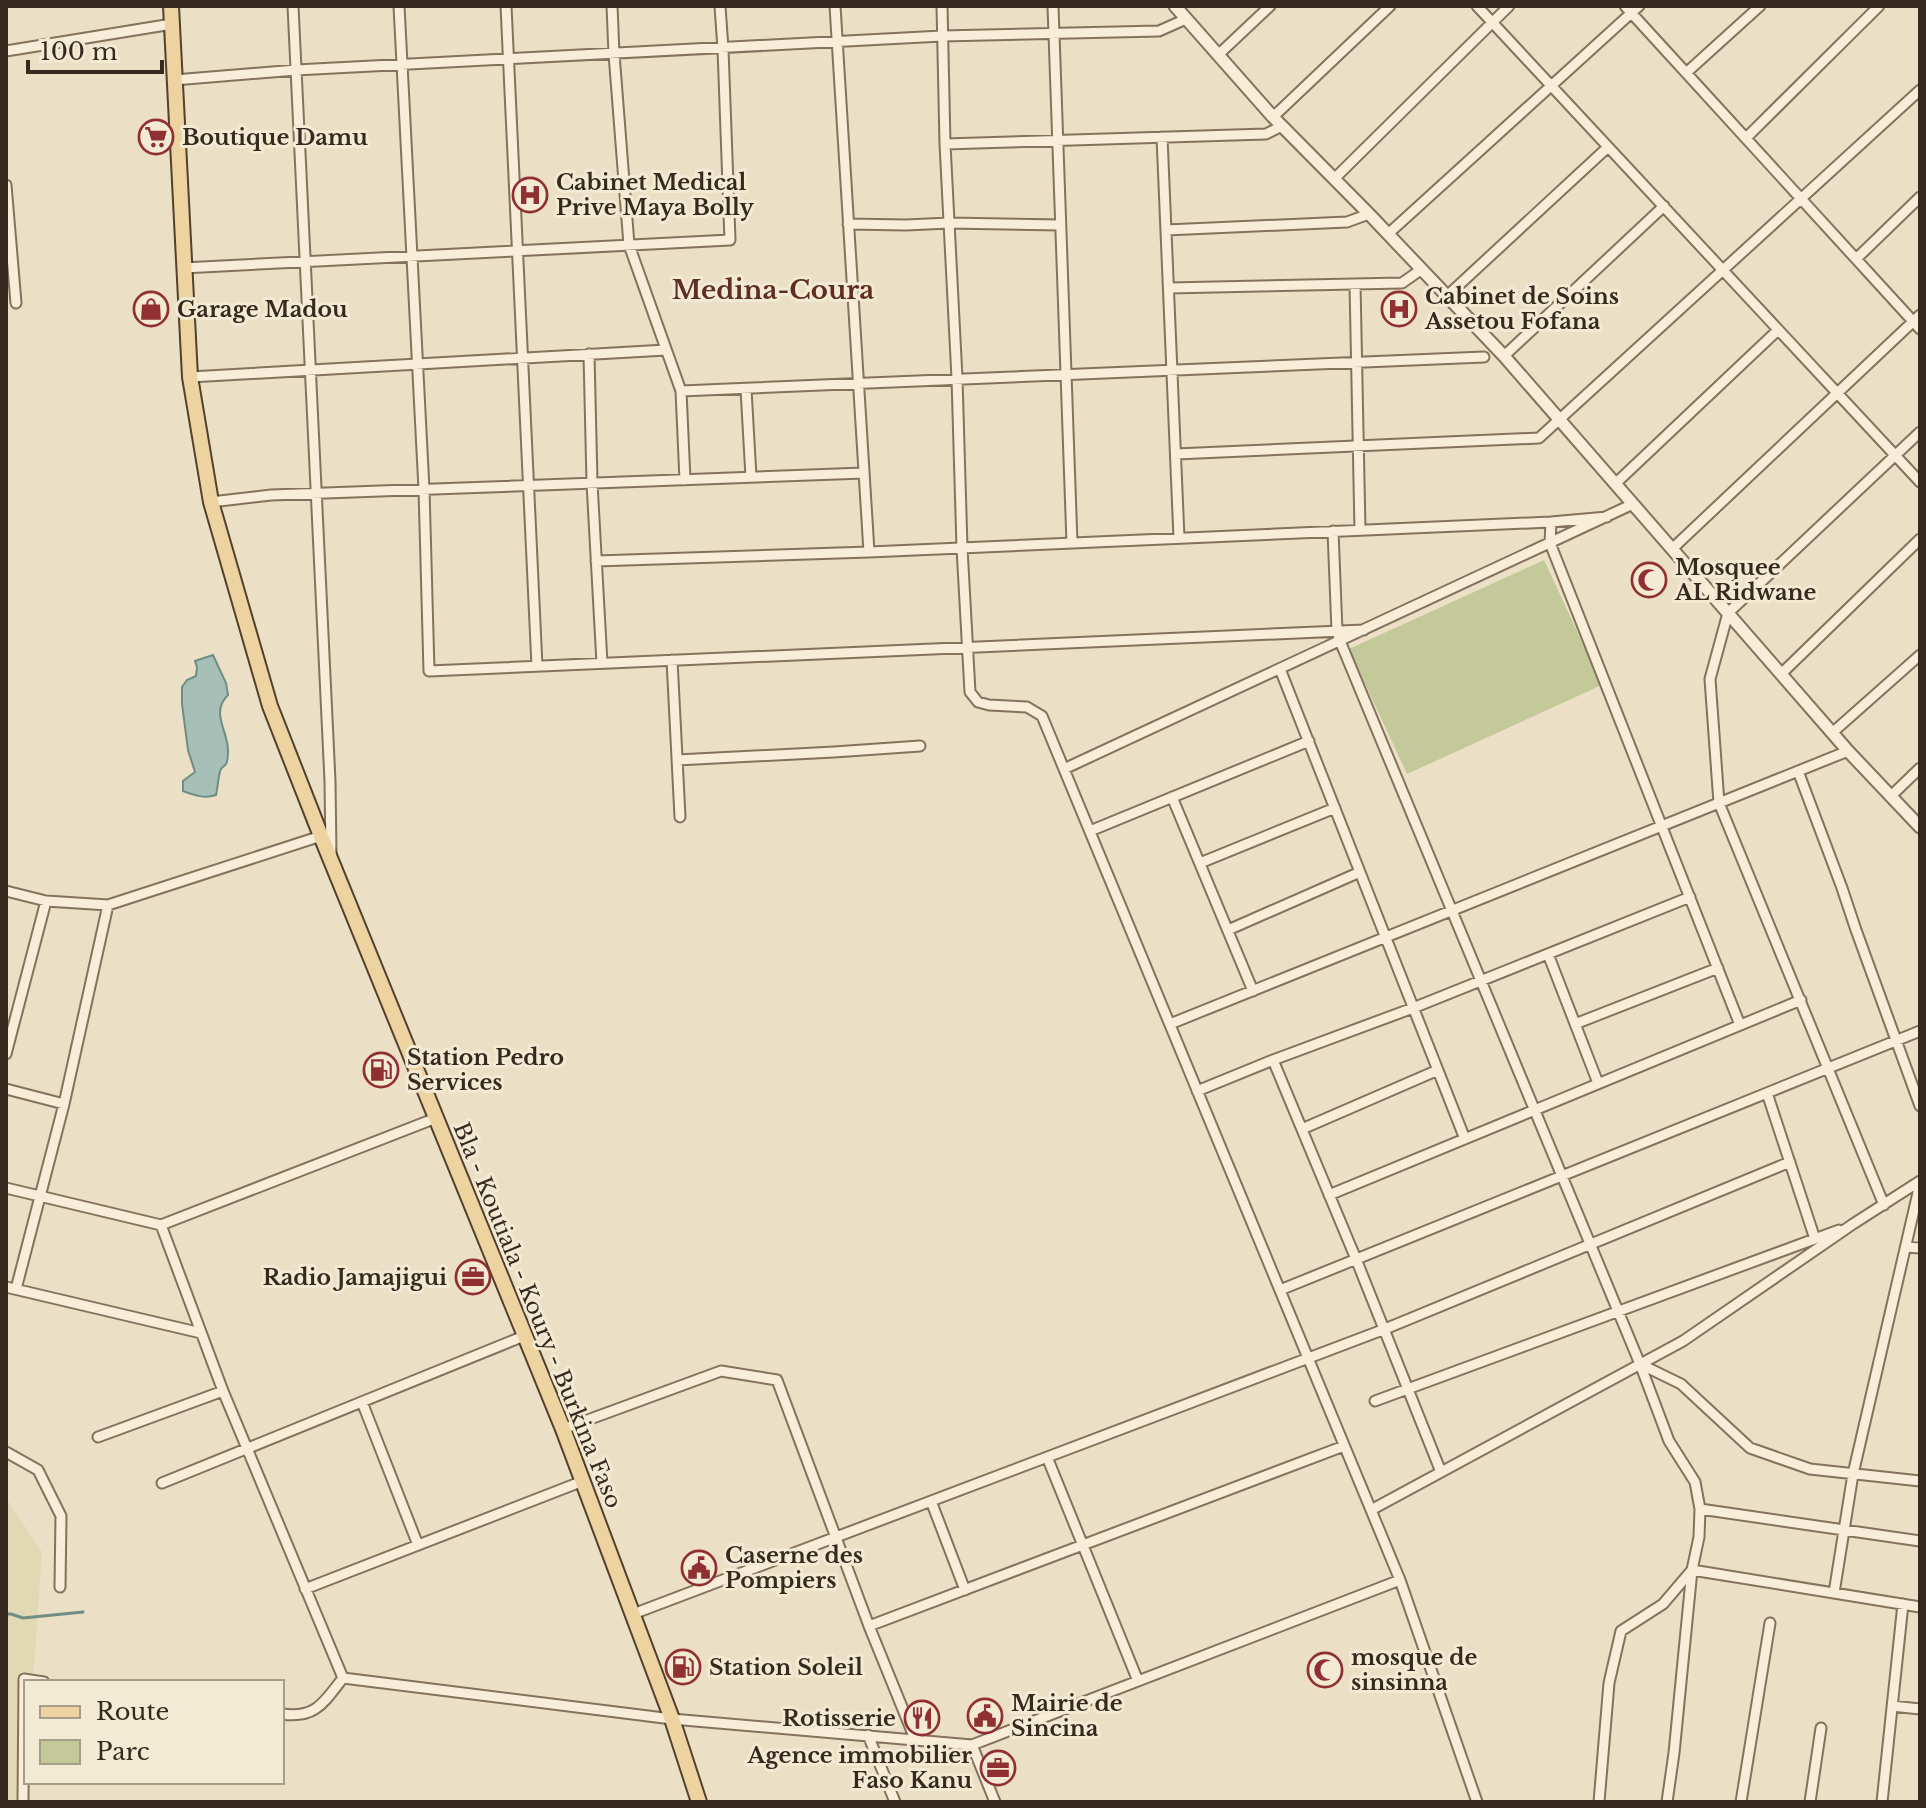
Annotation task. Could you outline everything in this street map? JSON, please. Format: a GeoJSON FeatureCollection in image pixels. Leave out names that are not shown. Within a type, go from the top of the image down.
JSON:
{"type":"FeatureCollection","features":[{"type":"Feature","properties":{"kind":"main road","name":"Bla - Koutiala - Koury - Burkina Faso"},"geometry":{"type":"LineString","coordinates":[[171,6],[190,377],[211,502],[270,706],[563,1429],[672,1719],[699,1802]]}},
{"type":"Feature","properties":{"kind":"street"},"geometry":{"type":"LineString","coordinates":[[293,6],[332,862]]}},
{"type":"Feature","properties":{"kind":"street"},"geometry":{"type":"LineString","coordinates":[[399,6],[424,489],[429,671],[968,647],[1338,636],[1364,630],[1633,504]]}},
{"type":"Feature","properties":{"kind":"street"},"geometry":{"type":"LineString","coordinates":[[506,6],[537,666]]}},
{"type":"Feature","properties":{"kind":"street"},"geometry":{"type":"LineString","coordinates":[[612,6],[629,245],[681,391],[685,480]]}},
{"type":"Feature","properties":{"kind":"street"},"geometry":{"type":"LineString","coordinates":[[183,268],[730,240],[720,6]]}},
{"type":"Feature","properties":{"kind":"street"},"geometry":{"type":"LineString","coordinates":[[835,6],[869,552]]}},
{"type":"Feature","properties":{"kind":"street"},"geometry":{"type":"LineString","coordinates":[[942,6],[945,144],[970,692],[978,702],[1027,707],[1042,716],[1400,1580],[1477,1802]]}},
{"type":"Feature","properties":{"kind":"street"},"geometry":{"type":"LineString","coordinates":[[1053,6],[1072,543]]}},
{"type":"Feature","properties":{"kind":"street"},"geometry":{"type":"LineString","coordinates":[[1175,6],[1273,117],[1504,356],[1832,733],[1920,827]]}},
{"type":"Feature","properties":{"kind":"street"},"geometry":{"type":"LineString","coordinates":[[1218,55],[1270,6]]}},
{"type":"Feature","properties":{"kind":"street"},"geometry":{"type":"LineString","coordinates":[[1273,117],[1390,6]]}},
{"type":"Feature","properties":{"kind":"street"},"geometry":{"type":"LineString","coordinates":[[1477,6],[1920,482]]}},
{"type":"Feature","properties":{"kind":"street"},"geometry":{"type":"LineString","coordinates":[[1334,179],[1509,6]]}},
{"type":"Feature","properties":{"kind":"street"},"geometry":{"type":"LineString","coordinates":[[1686,73],[1760,6]]}},
{"type":"Feature","properties":{"kind":"street"},"geometry":{"type":"LineString","coordinates":[[1746,138],[1879,6]]}},
{"type":"Feature","properties":{"kind":"street"},"geometry":{"type":"LineString","coordinates":[[1388,234],[1552,86],[1632,8],[1686,73],[1856,259],[1918,322],[1837,393],[1672,549]]}},
{"type":"Feature","properties":{"kind":"street"},"geometry":{"type":"LineString","coordinates":[[174,80],[296,70],[942,36],[1159,31],[1186,19]]}},
{"type":"Feature","properties":{"kind":"street"},"geometry":{"type":"LineString","coordinates":[[6,51],[172,24]]}},
{"type":"Feature","properties":{"kind":"street"},"geometry":{"type":"LineString","coordinates":[[1176,454],[1539,438],[1920,90]]}},
{"type":"Feature","properties":{"kind":"street"},"geometry":{"type":"LineString","coordinates":[[945,144],[1266,134],[1282,126]]}},
{"type":"Feature","properties":{"kind":"street"},"geometry":{"type":"LineString","coordinates":[[1162,137],[1179,538]]}},
{"type":"Feature","properties":{"kind":"street"},"geometry":{"type":"LineString","coordinates":[[1447,296],[1608,147]]}},
{"type":"Feature","properties":{"kind":"street"},"geometry":{"type":"LineString","coordinates":[[6,185],[16,303]]}},
{"type":"Feature","properties":{"kind":"street"},"geometry":{"type":"LineString","coordinates":[[1856,259],[1920,197]]}},
{"type":"Feature","properties":{"kind":"street"},"geometry":{"type":"LineString","coordinates":[[1504,356],[1664,206]]}},
{"type":"Feature","properties":{"kind":"street"},"geometry":{"type":"LineString","coordinates":[[1166,230],[1347,222],[1369,214]]}},
{"type":"Feature","properties":{"kind":"street"},"geometry":{"type":"LineString","coordinates":[[848,224],[1060,225]]}},
{"type":"Feature","properties":{"kind":"street"},"geometry":{"type":"LineString","coordinates":[[1169,288],[1402,283],[1422,269]]}},
{"type":"Feature","properties":{"kind":"street"},"geometry":{"type":"LineString","coordinates":[[1355,284],[1360,530]]}},
{"type":"Feature","properties":{"kind":"street"},"geometry":{"type":"LineString","coordinates":[[1615,484],[1778,330]]}},
{"type":"Feature","properties":{"kind":"street"},"geometry":{"type":"LineString","coordinates":[[190,377],[666,350]]}},
{"type":"Feature","properties":{"kind":"street"},"geometry":{"type":"LineString","coordinates":[[589,354],[592,483],[602,663]]}},
{"type":"Feature","properties":{"kind":"street"},"geometry":{"type":"LineString","coordinates":[[681,391],[1484,357]]}},
{"type":"Feature","properties":{"kind":"street"},"geometry":{"type":"LineString","coordinates":[[746,389],[751,477]]}},
{"type":"Feature","properties":{"kind":"street"},"geometry":{"type":"LineString","coordinates":[[1884,1205],[1719,803],[1710,679],[1728,613],[1920,432]]}},
{"type":"Feature","properties":{"kind":"street"},"geometry":{"type":"LineString","coordinates":[[211,502],[316,493],[864,473]]}},
{"type":"Feature","properties":{"kind":"street"},"geometry":{"type":"LineString","coordinates":[[596,561],[962,548],[1607,517]]}},
{"type":"Feature","properties":{"kind":"street"},"geometry":{"type":"LineString","coordinates":[[1551,522],[1550,543],[1740,1025]]}},
{"type":"Feature","properties":{"kind":"street"},"geometry":{"type":"LineString","coordinates":[[1333,531],[1338,636],[1640,1364],[1669,1441],[1695,1482],[1700,1509],[1699,1537],[1692,1570],[1667,1802]]}},
{"type":"Feature","properties":{"kind":"street"},"geometry":{"type":"LineString","coordinates":[[1781,674],[1920,539]]}},
{"type":"Feature","properties":{"kind":"street"},"geometry":{"type":"LineString","coordinates":[[1064,769],[1280,669],[1338,636]]}},
{"type":"Feature","properties":{"kind":"street"},"geometry":{"type":"LineString","coordinates":[[1832,733],[1920,655]]}},
{"type":"Feature","properties":{"kind":"street"},"geometry":{"type":"LineString","coordinates":[[672,660],[680,817]]}},
{"type":"Feature","properties":{"kind":"street"},"geometry":{"type":"LineString","coordinates":[[1280,669],[1465,1139]]}},
{"type":"Feature","properties":{"kind":"street"},"geometry":{"type":"LineString","coordinates":[[1090,831],[1309,741]]}},
{"type":"Feature","properties":{"kind":"street"},"geometry":{"type":"LineString","coordinates":[[677,760],[920,746]]}},
{"type":"Feature","properties":{"kind":"street"},"geometry":{"type":"LineString","coordinates":[[1170,1024],[1848,751]]}},
{"type":"Feature","properties":{"kind":"street"},"geometry":{"type":"LineString","coordinates":[[1891,796],[1920,768]]}},
{"type":"Feature","properties":{"kind":"street"},"geometry":{"type":"LineString","coordinates":[[1798,771],[1920,1106]]}},
{"type":"Feature","properties":{"kind":"street"},"geometry":{"type":"LineString","coordinates":[[1172,797],[1253,991]]}},
{"type":"Feature","properties":{"kind":"street"},"geometry":{"type":"LineString","coordinates":[[1200,863],[1335,808]]}},
{"type":"Feature","properties":{"kind":"street"},"geometry":{"type":"LineString","coordinates":[[6,891],[46,901],[108,905],[321,836]]}},
{"type":"Feature","properties":{"kind":"street"},"geometry":{"type":"LineString","coordinates":[[1228,930],[1360,872]]}},
{"type":"Feature","properties":{"kind":"street"},"geometry":{"type":"LineString","coordinates":[[1197,1091],[1690,897]]}},
{"type":"Feature","properties":{"kind":"street"},"geometry":{"type":"LineString","coordinates":[[6,1054],[46,901]]}},
{"type":"Feature","properties":{"kind":"street"},"geometry":{"type":"LineString","coordinates":[[108,905],[64,1104],[40,1196],[11,1288],[201,1333]]}},
{"type":"Feature","properties":{"kind":"street"},"geometry":{"type":"LineString","coordinates":[[1548,954],[1598,1083]]}},
{"type":"Feature","properties":{"kind":"street"},"geometry":{"type":"LineString","coordinates":[[1575,1024],[1718,968]]}},
{"type":"Feature","properties":{"kind":"street"},"geometry":{"type":"LineString","coordinates":[[1329,1195],[1801,1000]]}},
{"type":"Feature","properties":{"kind":"street"},"geometry":{"type":"LineString","coordinates":[[1280,1290],[1920,1031]]}},
{"type":"Feature","properties":{"kind":"street"},"geometry":{"type":"LineString","coordinates":[[1273,1060],[1441,1472]]}},
{"type":"Feature","properties":{"kind":"street"},"geometry":{"type":"LineString","coordinates":[[1302,1129],[1438,1070]]}},
{"type":"Feature","properties":{"kind":"street"},"geometry":{"type":"LineString","coordinates":[[6,1089],[64,1104]]}},
{"type":"Feature","properties":{"kind":"street"},"geometry":{"type":"LineString","coordinates":[[1767,1093],[1815,1239]]}},
{"type":"Feature","properties":{"kind":"street"},"geometry":{"type":"LineString","coordinates":[[6,1188],[161,1225],[436,1118]]}},
{"type":"Feature","properties":{"kind":"street"},"geometry":{"type":"LineString","coordinates":[[633,1614],[1385,1329],[1790,1162]]}},
{"type":"Feature","properties":{"kind":"street"},"geometry":{"type":"LineString","coordinates":[[1371,1510],[1683,1341],[1853,1224],[1920,1182]]}},
{"type":"Feature","properties":{"kind":"street"},"geometry":{"type":"LineString","coordinates":[[1834,1593],[1853,1474],[1920,1182]]}},
{"type":"Feature","properties":{"kind":"street"},"geometry":{"type":"LineString","coordinates":[[1375,1401],[1853,1224]]}},
{"type":"Feature","properties":{"kind":"street"},"geometry":{"type":"LineString","coordinates":[[161,1225],[223,1391],[343,1678]]}},
{"type":"Feature","properties":{"kind":"street"},"geometry":{"type":"LineString","coordinates":[[1906,1247],[1920,1248]]}},
{"type":"Feature","properties":{"kind":"street"},"geometry":{"type":"LineString","coordinates":[[162,1483],[524,1336]]}},
{"type":"Feature","properties":{"kind":"street"},"geometry":{"type":"LineString","coordinates":[[1640,1364],[1681,1384],[1750,1448],[1810,1469],[1920,1481]]}},
{"type":"Feature","properties":{"kind":"street"},"geometry":{"type":"LineString","coordinates":[[563,1429],[721,1371],[777,1380],[915,1739]]}},
{"type":"Feature","properties":{"kind":"street"},"geometry":{"type":"LineString","coordinates":[[98,1437],[223,1391]]}},
{"type":"Feature","properties":{"kind":"street"},"geometry":{"type":"LineString","coordinates":[[362,1402],[418,1545]]}},
{"type":"Feature","properties":{"kind":"street"},"geometry":{"type":"LineString","coordinates":[[869,1626],[1344,1446]]}},
{"type":"Feature","properties":{"kind":"street"},"geometry":{"type":"LineString","coordinates":[[6,1452],[38,1470],[61,1516],[60,1587]]}},
{"type":"Feature","properties":{"kind":"street"},"geometry":{"type":"LineString","coordinates":[[1047,1457],[1138,1681]]}},
{"type":"Feature","properties":{"kind":"street"},"geometry":{"type":"LineString","coordinates":[[305,1589],[583,1481]]}},
{"type":"Feature","properties":{"kind":"street"},"geometry":{"type":"LineString","coordinates":[[931,1501],[965,1590]]}},
{"type":"Feature","properties":{"kind":"street"},"geometry":{"type":"LineString","coordinates":[[1700,1509],[1920,1541]]}},
{"type":"Feature","properties":{"kind":"street"},"geometry":{"type":"LineString","coordinates":[[1692,1570],[1920,1607]]}},
{"type":"Feature","properties":{"kind":"street"},"geometry":{"type":"LineString","coordinates":[[1599,1802],[1609,1683],[1621,1631],[1663,1604],[1692,1570]]}},
{"type":"Feature","properties":{"kind":"street"},"geometry":{"type":"LineString","coordinates":[[343,1678],[672,1719],[972,1745],[1400,1580]]}},
{"type":"Feature","properties":{"kind":"street"},"geometry":{"type":"LineString","coordinates":[[1882,1802],[1903,1604]]}},
{"type":"Feature","properties":{"kind":"street"},"geometry":{"type":"LineString","coordinates":[[1741,1802],[1770,1623]]}},
{"type":"Feature","properties":{"kind":"street"},"geometry":{"type":"LineString","coordinates":[[284,1714],[303,1714],[320,1708],[343,1678]]}},
{"type":"Feature","properties":{"kind":"street"},"geometry":{"type":"LineString","coordinates":[[23,1802],[24,1679],[31,1680]]}},
{"type":"Feature","properties":{"kind":"street"},"geometry":{"type":"LineString","coordinates":[[1892,1706],[1920,1709]]}},
{"type":"Feature","properties":{"kind":"street"},"geometry":{"type":"LineString","coordinates":[[1810,1802],[1821,1728]]}},
{"type":"Feature","properties":{"kind":"street"},"geometry":{"type":"LineString","coordinates":[[868,1735],[895,1802]]}},
{"type":"Feature","properties":{"kind":"street"},"geometry":{"type":"LineString","coordinates":[[972,1745],[995,1802]]}},
{"type":"Feature","properties":{"kind":"shaded area"},"geometry":{"type":"Polygon","coordinates":[[[6,1498],[42,1552],[33,1680],[24,1680],[26,1802],[6,1802],[6,1498]]]}},
{"type":"Feature","properties":{"kind":"green space"},"geometry":{"type":"Polygon","coordinates":[[[1544,560],[1602,685],[1407,774],[1349,649],[1544,560]]]}},
{"type":"Feature","properties":{"kind":"water"},"geometry":{"type":"Polygon","coordinates":[[[213,655],[228,695],[220,708],[220,715],[228,756],[221,768],[216,795],[203,797],[183,791],[183,781],[195,772],[188,750],[182,687],[187,680],[196,676],[195,661],[213,655]]]}},
{"type":"Feature","properties":{"kind":"waterway"},"geometry":{"type":"LineString","coordinates":[[6,1614],[23,1618],[83,1612]]}},
{"type":"Feature","properties":{"kind":"place","name":"Boutique Damu"},"geometry":{"type":"Point","coordinates":[156,137]}},
{"type":"Feature","properties":{"kind":"place","name":"Cabinet Medical Prive Maya Bolly"},"geometry":{"type":"Point","coordinates":[530,195]}},
{"type":"Feature","properties":{"kind":"place","name":"Garage Madou"},"geometry":{"type":"Point","coordinates":[151,309]}},
{"type":"Feature","properties":{"kind":"place","name":"Cabinet de Soins Assetou Fofana"},"geometry":{"type":"Point","coordinates":[1399,309]}},
{"type":"Feature","properties":{"kind":"place","name":"Mosquee AL Ridwane"},"geometry":{"type":"Point","coordinates":[1649,580]}},
{"type":"Feature","properties":{"kind":"place","name":"Station Pedro Services"},"geometry":{"type":"Point","coordinates":[381,1070]}},
{"type":"Feature","properties":{"kind":"place","name":"Radio Jamajigui"},"geometry":{"type":"Point","coordinates":[473,1277]}},
{"type":"Feature","properties":{"kind":"place","name":"Caserne des Pompiers"},"geometry":{"type":"Point","coordinates":[699,1568]}},
{"type":"Feature","properties":{"kind":"place","name":"Station Soleil"},"geometry":{"type":"Point","coordinates":[683,1667]}},
{"type":"Feature","properties":{"kind":"place","name":"mosque de sinsinna"},"geometry":{"type":"Point","coordinates":[1325,1670]}},
{"type":"Feature","properties":{"kind":"place","name":"Mairie de Sincina"},"geometry":{"type":"Point","coordinates":[985,1716]}},
{"type":"Feature","properties":{"kind":"place","name":"Rotisserie"},"geometry":{"type":"Point","coordinates":[922,1718]}},
{"type":"Feature","properties":{"kind":"place","name":"Agence immobilier Faso Kanu"},"geometry":{"type":"Point","coordinates":[998,1768]}},
{"type":"Feature","properties":{"kind":"district","name":"Medina-Coura"},"geometry":{"type":"Point","coordinates":[773,290]}}]}
